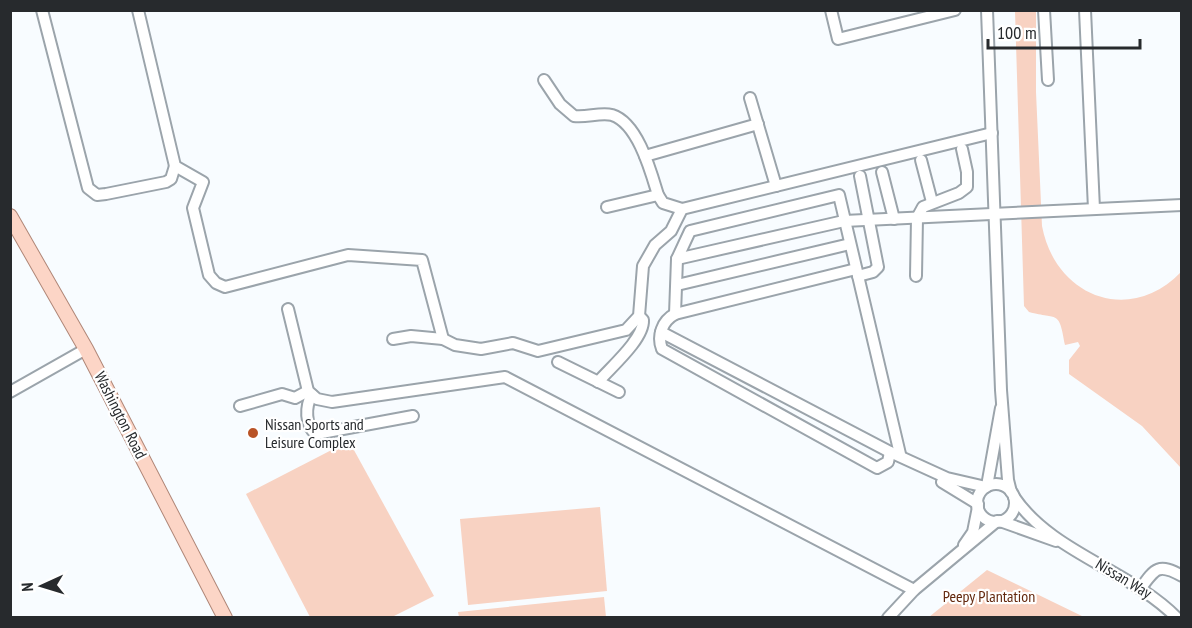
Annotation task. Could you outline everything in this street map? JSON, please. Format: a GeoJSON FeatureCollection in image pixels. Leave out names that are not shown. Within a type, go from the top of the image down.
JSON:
{"type":"FeatureCollection","features":[{"type":"Feature","properties":{"kind":"main road","name":"Washington Road"},"geometry":{"type":"LineString","coordinates":[[10,216],[86,349],[225,618]]}},
{"type":"Feature","properties":{"kind":"street"},"geometry":{"type":"LineString","coordinates":[[42,10],[88,188],[97,195],[166,182],[171,179],[175,166],[138,10]]}},
{"type":"Feature","properties":{"kind":"street"},"geometry":{"type":"LineString","coordinates":[[831,10],[837,39],[955,10]]}},
{"type":"Feature","properties":{"kind":"street"},"geometry":{"type":"LineString","coordinates":[[888,618],[914,590],[960,550],[1014,510],[1013,494],[1008,480],[1002,402],[987,10]]}},
{"type":"Feature","properties":{"kind":"street"},"geometry":{"type":"LineString","coordinates":[[1044,10],[1048,80]]}},
{"type":"Feature","properties":{"kind":"street"},"geometry":{"type":"LineString","coordinates":[[1085,10],[1094,209]]}},
{"type":"Feature","properties":{"kind":"street"},"geometry":{"type":"LineString","coordinates":[[544,80],[560,104],[574,116],[614,116],[626,124],[645,156],[658,195],[663,202],[682,209],[992,133]]}},
{"type":"Feature","properties":{"kind":"street"},"geometry":{"type":"LineString","coordinates":[[750,98],[776,186]]}},
{"type":"Feature","properties":{"kind":"street"},"geometry":{"type":"LineString","coordinates":[[645,156],[758,124]]}},
{"type":"Feature","properties":{"kind":"street"},"geometry":{"type":"LineString","coordinates":[[916,276],[917,218],[923,207],[959,193],[967,187],[967,172],[962,149]]}},
{"type":"Feature","properties":{"kind":"street"},"geometry":{"type":"LineString","coordinates":[[921,160],[932,202]]}},
{"type":"Feature","properties":{"kind":"street"},"geometry":{"type":"LineString","coordinates":[[175,166],[203,182],[193,208],[209,275],[216,283],[225,287],[348,255],[422,260],[443,339]]}},
{"type":"Feature","properties":{"kind":"street"},"geometry":{"type":"LineString","coordinates":[[882,172],[894,219]]}},
{"type":"Feature","properties":{"kind":"street"},"geometry":{"type":"LineString","coordinates":[[860,176],[878,267],[873,272],[857,272],[675,314],[666,320],[661,332],[660,343],[662,349],[877,468],[888,462],[895,453]]}},
{"type":"Feature","properties":{"kind":"street"},"geometry":{"type":"LineString","coordinates":[[607,207],[658,195]]}},
{"type":"Feature","properties":{"kind":"street"},"geometry":{"type":"LineString","coordinates":[[675,314],[677,259],[690,231],[839,195],[898,459],[946,484],[978,505],[986,518],[1068,545]]}},
{"type":"Feature","properties":{"kind":"street"},"geometry":{"type":"LineString","coordinates":[[677,259],[844,221],[869,222],[995,213],[1182,205]]}},
{"type":"Feature","properties":{"kind":"street"},"geometry":{"type":"LineString","coordinates":[[393,339],[411,336],[443,339],[455,345],[481,349],[513,343],[538,351],[626,330],[639,316],[643,266],[655,245],[671,231],[682,209]]}},
{"type":"Feature","properties":{"kind":"street"},"geometry":{"type":"LineString","coordinates":[[676,285],[850,244]]}},
{"type":"Feature","properties":{"kind":"street"},"geometry":{"type":"LineString","coordinates":[[288,309],[310,393],[307,406],[308,418],[311,429],[316,434],[413,416]]}},
{"type":"Feature","properties":{"kind":"street"},"geometry":{"type":"LineString","coordinates":[[598,382],[639,336],[644,326],[639,316]]}},
{"type":"Feature","properties":{"kind":"street"},"geometry":{"type":"LineString","coordinates":[[661,332],[947,478],[986,486],[1000,484],[1013,494],[1036,521],[1068,545]]}},
{"type":"Feature","properties":{"kind":"street"},"geometry":{"type":"LineString","coordinates":[[10,392],[86,349]]}},
{"type":"Feature","properties":{"kind":"street"},"geometry":{"type":"LineString","coordinates":[[558,362],[619,392]]}},
{"type":"Feature","properties":{"kind":"street"},"geometry":{"type":"LineString","coordinates":[[240,406],[282,394],[295,398],[310,393],[332,402],[505,377],[914,590]]}},
{"type":"Feature","properties":{"kind":"street"},"geometry":{"type":"LineString","coordinates":[[960,550],[973,532],[978,505],[986,486],[1002,402]]}},
{"type":"Feature","properties":{"kind":"street","name":"Nissan Way"},"geometry":{"type":"LineString","coordinates":[[1068,545],[1158,598],[1177,618]]}},
{"type":"Feature","properties":{"kind":"street"},"geometry":{"type":"LineString","coordinates":[[1141,588],[1153,571],[1161,568],[1169,569],[1182,576]]}},
{"type":"Feature","properties":{"kind":"green space"},"geometry":{"type":"Polygon","coordinates":[[[1015,11],[1036,11],[1036,92],[1042,226],[1050,250],[1062,270],[1078,286],[1097,295],[1118,300],[1139,297],[1161,288],[1181,272],[1181,468],[1142,426],[1069,374],[1069,360],[1080,346],[1078,342],[1065,345],[1061,326],[1056,318],[1029,312],[1024,306],[1015,11]]]}},
{"type":"Feature","properties":{"kind":"green space"},"geometry":{"type":"Polygon","coordinates":[[[349,441],[434,596],[392,617],[310,617],[246,494],[349,441]]]}},
{"type":"Feature","properties":{"kind":"green space"},"geometry":{"type":"Polygon","coordinates":[[[600,507],[607,591],[468,605],[460,519],[600,507]]]}},
{"type":"Feature","properties":{"kind":"green space","name":"Peepy Plantation"},"geometry":{"type":"Polygon","coordinates":[[[987,570],[1084,617],[929,617],[987,570]]]}},
{"type":"Feature","properties":{"kind":"green space"},"geometry":{"type":"Polygon","coordinates":[[[604,597],[606,617],[459,617],[458,612],[604,597]]]}},
{"type":"Feature","properties":{"kind":"place","name":"Nissan Sports and Leisure Complex"},"geometry":{"type":"Point","coordinates":[253,433]}}]}
